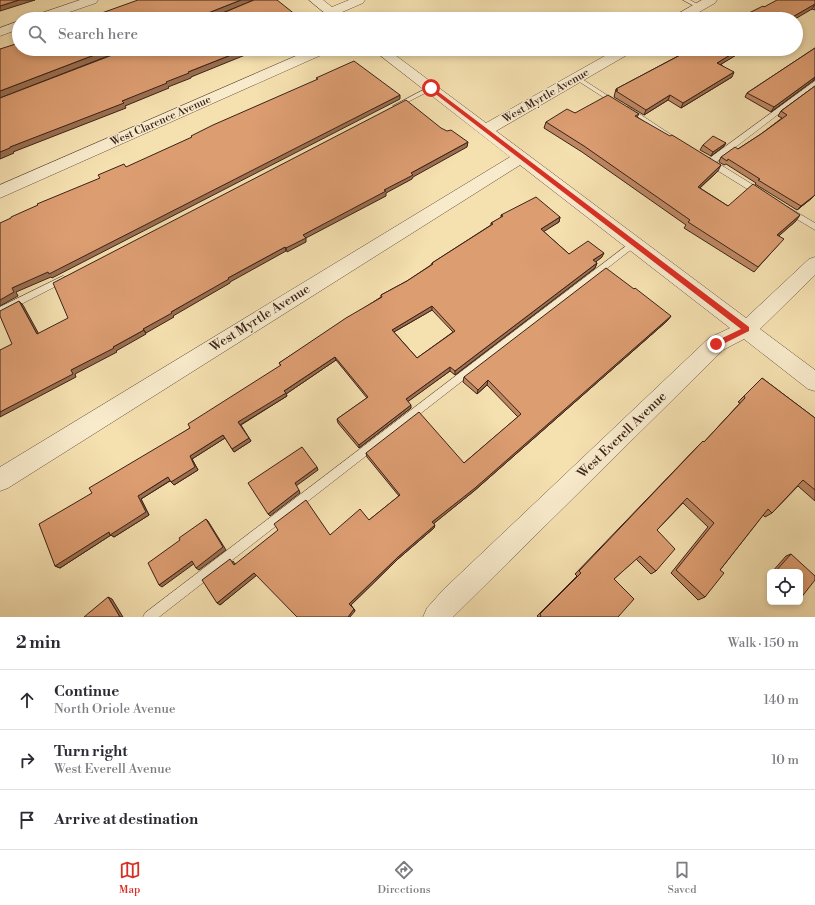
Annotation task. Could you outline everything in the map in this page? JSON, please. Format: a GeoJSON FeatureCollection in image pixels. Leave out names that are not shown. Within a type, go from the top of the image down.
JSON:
{"type":"FeatureCollection","features":[{"type":"Feature","properties":{"kind":"street"},"geometry":{"type":"LineString","coordinates":[[57,12],[92,0]]}},
{"type":"Feature","properties":{"kind":"street"},"geometry":{"type":"LineString","coordinates":[[315,0],[332,12]]}},
{"type":"Feature","properties":{"kind":"street"},"geometry":{"type":"LineString","coordinates":[[341,12],[359,0]]}},
{"type":"Feature","properties":{"kind":"street"},"geometry":{"type":"LineString","coordinates":[[691,12],[711,0]]}},
{"type":"Feature","properties":{"kind":"street"},"geometry":{"type":"LineString","coordinates":[[0,32],[12,28]]}},
{"type":"Feature","properties":{"kind":"street","name":"West Clarence Avenue"},"geometry":{"type":"LineString","coordinates":[[0,192],[307,56]]}},
{"type":"Feature","properties":{"kind":"street"},"geometry":{"type":"LineString","coordinates":[[388,56],[815,382]]}},
{"type":"Feature","properties":{"kind":"street","name":"West Myrtle Avenue"},"geometry":{"type":"LineString","coordinates":[[486,130],[615,56]]}},
{"type":"Feature","properties":{"kind":"street","name":"West Myrtle Avenue"},"geometry":{"type":"LineString","coordinates":[[0,480],[521,157]]}},
{"type":"Feature","properties":{"kind":"street","name":"West Everell Avenue"},"geometry":{"type":"LineString","coordinates":[[436,617],[452,599],[716,344],[746,329],[815,264]]}},
{"type":"Feature","properties":{"kind":"lane"},"geometry":{"type":"LineString","coordinates":[[686,0],[700,7]]}},
{"type":"Feature","properties":{"kind":"lane"},"geometry":{"type":"LineString","coordinates":[[577,78],[678,141]]}},
{"type":"Feature","properties":{"kind":"lane"},"geometry":{"type":"LineString","coordinates":[[770,199],[708,160],[815,83]]}},
{"type":"Feature","properties":{"kind":"lane"},"geometry":{"type":"LineString","coordinates":[[388,110],[431,88]]}},
{"type":"Feature","properties":{"kind":"lane"},"geometry":{"type":"LineString","coordinates":[[783,207],[815,227]]}},
{"type":"Feature","properties":{"kind":"lane"},"geometry":{"type":"LineString","coordinates":[[149,617],[634,243]]}},
{"type":"Feature","properties":{"kind":"lane"},"geometry":{"type":"LineString","coordinates":[[0,311],[71,274]]}},
{"type":"Feature","properties":{"kind":"building"},"geometry":{"type":"Polygon","coordinates":[[[0,0],[19,0],[0,6],[0,0]]]}},
{"type":"Feature","properties":{"kind":"building"},"geometry":{"type":"Polygon","coordinates":[[[138,0],[241,0],[211,12],[105,12],[138,0]]]}},
{"type":"Feature","properties":{"kind":"building"},"geometry":{"type":"Polygon","coordinates":[[[254,0],[277,0],[292,12],[225,12],[254,0]]]}},
{"type":"Feature","properties":{"kind":"building"},"geometry":{"type":"Polygon","coordinates":[[[777,0],[815,0],[815,4],[801,12],[751,12],[763,6],[764,7],[777,0]]]}},
{"type":"Feature","properties":{"kind":"building"},"geometry":{"type":"Polygon","coordinates":[[[12,45],[12,56],[92,56],[0,91],[0,49],[12,45]]]}},
{"type":"Feature","properties":{"kind":"building"},"geometry":{"type":"Polygon","coordinates":[[[815,48],[815,77],[774,107],[747,93],[803,56],[815,48]]]}},
{"type":"Feature","properties":{"kind":"building"},"geometry":{"type":"Polygon","coordinates":[[[110,56],[228,56],[122,101],[124,103],[0,152],[0,98],[110,56]]]}},
{"type":"Feature","properties":{"kind":"building"},"geometry":{"type":"Polygon","coordinates":[[[678,56],[728,56],[717,63],[734,72],[683,103],[670,95],[646,110],[616,91],[618,90],[616,89],[678,56]]]}},
{"type":"Feature","properties":{"kind":"building"},"geometry":{"type":"Polygon","coordinates":[[[354,61],[400,95],[49,274],[48,272],[12,288],[14,292],[0,300],[0,223],[38,205],[37,204],[100,178],[98,175],[124,164],[126,167],[192,137],[191,136],[213,125],[318,79],[316,78],[354,61]]]}},
{"type":"Feature","properties":{"kind":"building"},"geometry":{"type":"Polygon","coordinates":[[[815,86],[815,195],[801,206],[758,180],[760,179],[728,159],[727,161],[721,157],[735,147],[738,149],[787,115],[781,111],[815,86]]]}},
{"type":"Feature","properties":{"kind":"building"},"geometry":{"type":"Polygon","coordinates":[[[608,95],[639,114],[635,116],[670,136],[672,135],[721,165],[698,187],[728,206],[753,184],[800,215],[777,235],[784,239],[758,267],[688,222],[690,220],[584,146],[546,122],[567,109],[575,113],[608,95]]]}},
{"type":"Feature","properties":{"kind":"building"},"geometry":{"type":"Polygon","coordinates":[[[406,100],[441,128],[447,131],[451,130],[468,142],[411,173],[413,175],[384,190],[386,191],[303,235],[306,238],[286,248],[285,247],[228,278],[229,279],[113,347],[114,348],[71,370],[73,374],[0,412],[0,350],[12,344],[0,316],[0,311],[19,301],[37,334],[68,318],[53,283],[406,100]]]}},
{"type":"Feature","properties":{"kind":"building"},"geometry":{"type":"Polygon","coordinates":[[[713,136],[726,143],[713,152],[703,145],[713,136]]]}},
{"type":"Feature","properties":{"kind":"building"},"geometry":{"type":"Polygon","coordinates":[[[536,197],[560,217],[541,229],[569,254],[588,241],[604,253],[593,260],[597,263],[455,371],[450,367],[406,399],[411,405],[359,445],[337,419],[368,397],[335,357],[284,391],[286,393],[238,422],[249,438],[232,449],[223,435],[190,456],[195,467],[171,482],[168,477],[138,496],[146,512],[110,535],[109,532],[55,566],[39,524],[92,493],[89,488],[190,428],[188,424],[281,365],[279,363],[346,318],[382,297],[381,295],[407,281],[493,224],[491,223],[503,216],[501,215],[536,197]],[[432,306],[392,330],[417,358],[455,331],[432,306]]]}},
{"type":"Feature","properties":{"kind":"building"},"geometry":{"type":"Polygon","coordinates":[[[606,268],[671,316],[475,488],[432,522],[435,525],[398,557],[349,604],[354,609],[348,617],[297,617],[254,573],[217,603],[202,580],[230,559],[234,565],[278,530],[274,524],[306,500],[330,535],[360,509],[369,520],[400,495],[366,453],[419,412],[464,463],[521,414],[488,380],[478,390],[464,377],[606,268]]]}},
{"type":"Feature","properties":{"kind":"building"},"geometry":{"type":"Polygon","coordinates":[[[762,378],[815,418],[815,490],[803,480],[772,513],[768,509],[720,570],[724,573],[705,597],[676,570],[714,523],[687,498],[657,530],[675,549],[656,571],[640,556],[614,579],[634,599],[618,617],[540,617],[540,614],[581,573],[579,571],[703,441],[704,442],[745,398],[744,396],[762,378]]]}},
{"type":"Feature","properties":{"kind":"building"},"geometry":{"type":"Polygon","coordinates":[[[302,447],[317,467],[295,483],[299,490],[268,514],[248,483],[302,447]]]}},
{"type":"Feature","properties":{"kind":"building"},"geometry":{"type":"Polygon","coordinates":[[[206,519],[223,547],[196,568],[192,561],[159,585],[148,563],[206,519]]]}},
{"type":"Feature","properties":{"kind":"building"},"geometry":{"type":"Polygon","coordinates":[[[791,554],[815,576],[815,580],[803,595],[803,569],[778,569],[791,554]]]}},
{"type":"Feature","properties":{"kind":"building"},"geometry":{"type":"Polygon","coordinates":[[[108,597],[120,617],[84,617],[108,597]]]}},
{"type":"Feature","properties":{"kind":"route"},"geometry":{"type":"LineString","coordinates":[[431,88],[746,329],[716,344]]}}]}
